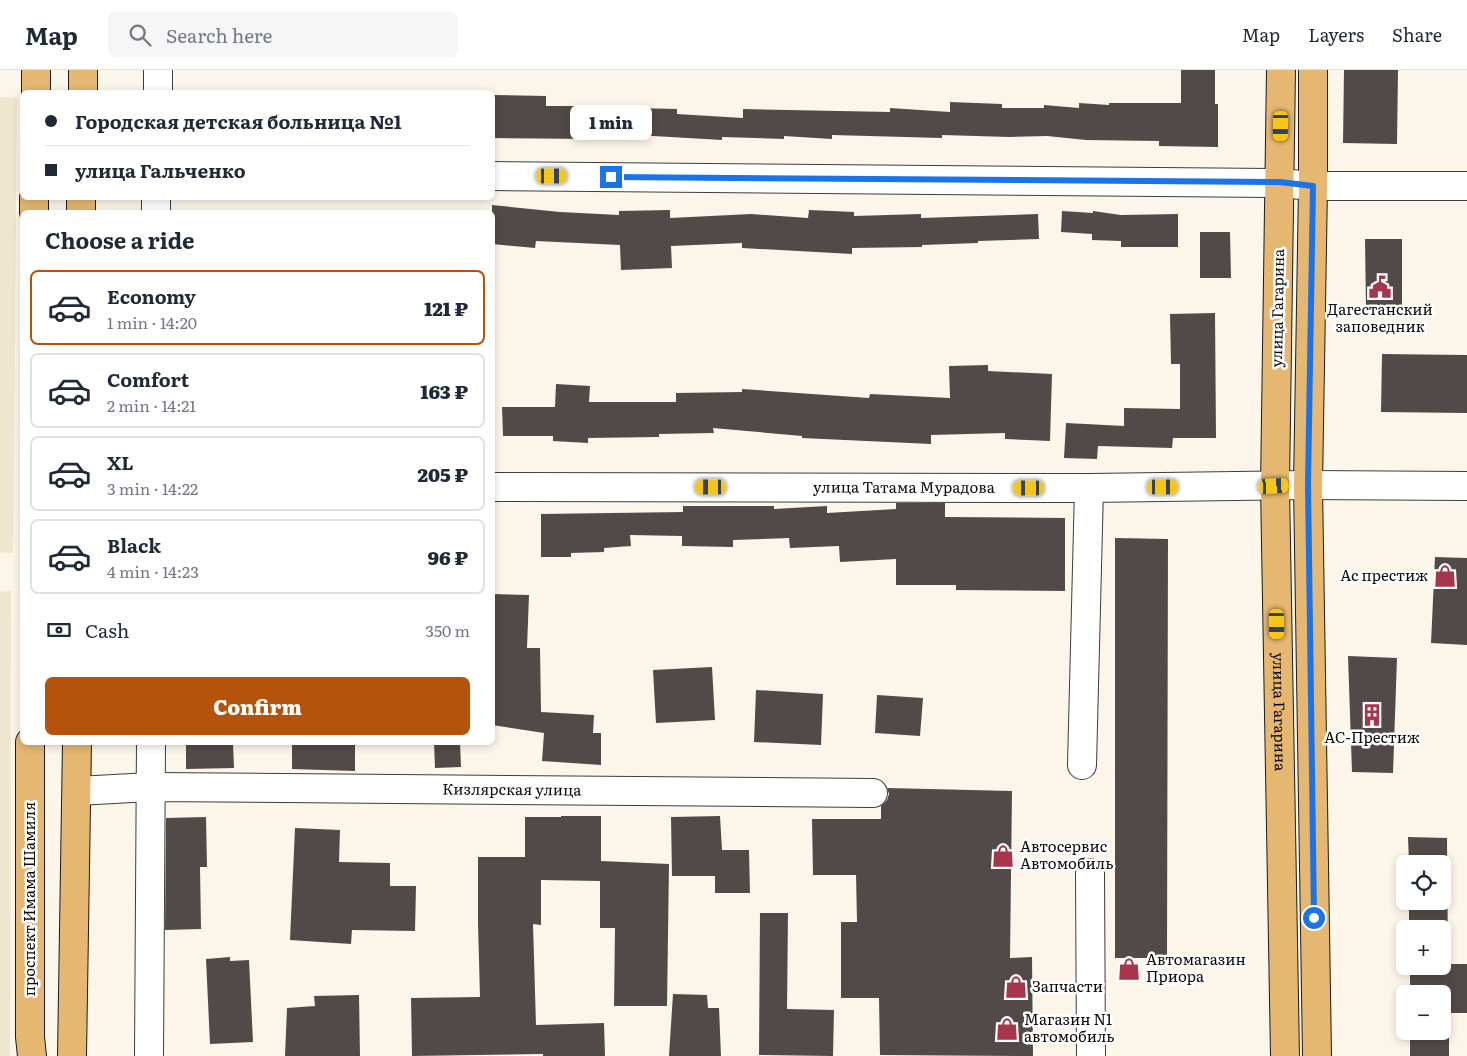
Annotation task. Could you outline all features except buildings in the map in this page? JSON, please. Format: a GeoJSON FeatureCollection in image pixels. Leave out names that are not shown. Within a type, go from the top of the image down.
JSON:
{"type":"FeatureCollection","features":[{"type":"Feature","properties":{"kind":"main road"},"geometry":{"type":"LineString","coordinates":[[36,70],[36,90]]}},
{"type":"Feature","properties":{"kind":"main road"},"geometry":{"type":"LineString","coordinates":[[83,70],[83,90]]}},
{"type":"Feature","properties":{"kind":"main road","name":"улица Гагарина"},"geometry":{"type":"LineString","coordinates":[[1281,70],[1274,486],[1286,1056]]}},
{"type":"Feature","properties":{"kind":"main road"},"geometry":{"type":"LineString","coordinates":[[1313,70],[1308,484],[1317,1056]]}},
{"type":"Feature","properties":{"kind":"main road","name":"проспект Имама Шамиля"},"geometry":{"type":"LineString","coordinates":[[30,745],[30,1038],[32,1056]]}},
{"type":"Feature","properties":{"kind":"main road"},"geometry":{"type":"LineString","coordinates":[[72,1056],[77,745]]}},
{"type":"Feature","properties":{"kind":"street"},"geometry":{"type":"LineString","coordinates":[[158,70],[158,90]]}},
{"type":"Feature","properties":{"kind":"street"},"geometry":{"type":"LineString","coordinates":[[495,176],[1280,182],[1313,186],[1467,186]]}},
{"type":"Feature","properties":{"kind":"street","name":"улица Татама Мурадова"},"geometry":{"type":"LineString","coordinates":[[495,487],[1089,488],[1308,484],[1467,486]]}},
{"type":"Feature","properties":{"kind":"street"},"geometry":{"type":"LineString","coordinates":[[1082,765],[1089,488]]}},
{"type":"Feature","properties":{"kind":"street"},"geometry":{"type":"LineString","coordinates":[[150,1056],[151,745]]}},
{"type":"Feature","properties":{"kind":"street","name":"Кизлярская улица"},"geometry":{"type":"LineString","coordinates":[[77,791],[151,787],[873,793]]}},
{"type":"Feature","properties":{"kind":"street"},"geometry":{"type":"LineString","coordinates":[[1090,872],[1091,1056]]}},
{"type":"Feature","properties":{"kind":"shaded area"},"geometry":{"type":"Polygon","coordinates":[[[0,97],[17,98],[13,553],[0,552],[0,97]]]}},
{"type":"Feature","properties":{"kind":"shaded area"},"geometry":{"type":"Polygon","coordinates":[[[11,591],[10,1056],[0,1056],[0,592],[11,591]]]}},
{"type":"Feature","properties":{"kind":"place","name":"Дагестанский заповедник"},"geometry":{"type":"Point","coordinates":[1380,287]}},
{"type":"Feature","properties":{"kind":"place","name":"Ас престиж"},"geometry":{"type":"Point","coordinates":[1445,576]}},
{"type":"Feature","properties":{"kind":"place","name":"АС-Престиж"},"geometry":{"type":"Point","coordinates":[1372,715]}},
{"type":"Feature","properties":{"kind":"place","name":"Автосервис Автомобиль"},"geometry":{"type":"Point","coordinates":[1003,856]}},
{"type":"Feature","properties":{"kind":"place","name":"Автомагазин Приора"},"geometry":{"type":"Point","coordinates":[1129,969]}},
{"type":"Feature","properties":{"kind":"place","name":"Запчасти"},"geometry":{"type":"Point","coordinates":[1016,987]}},
{"type":"Feature","properties":{"kind":"place","name":"Магазин N1 автомобиль"},"geometry":{"type":"Point","coordinates":[1007,1029]}},
{"type":"Feature","properties":{"kind":"route"},"geometry":{"type":"LineString","coordinates":[[611,177],[1280,182],[1313,186],[1308,484],[1314,918]]}}]}
